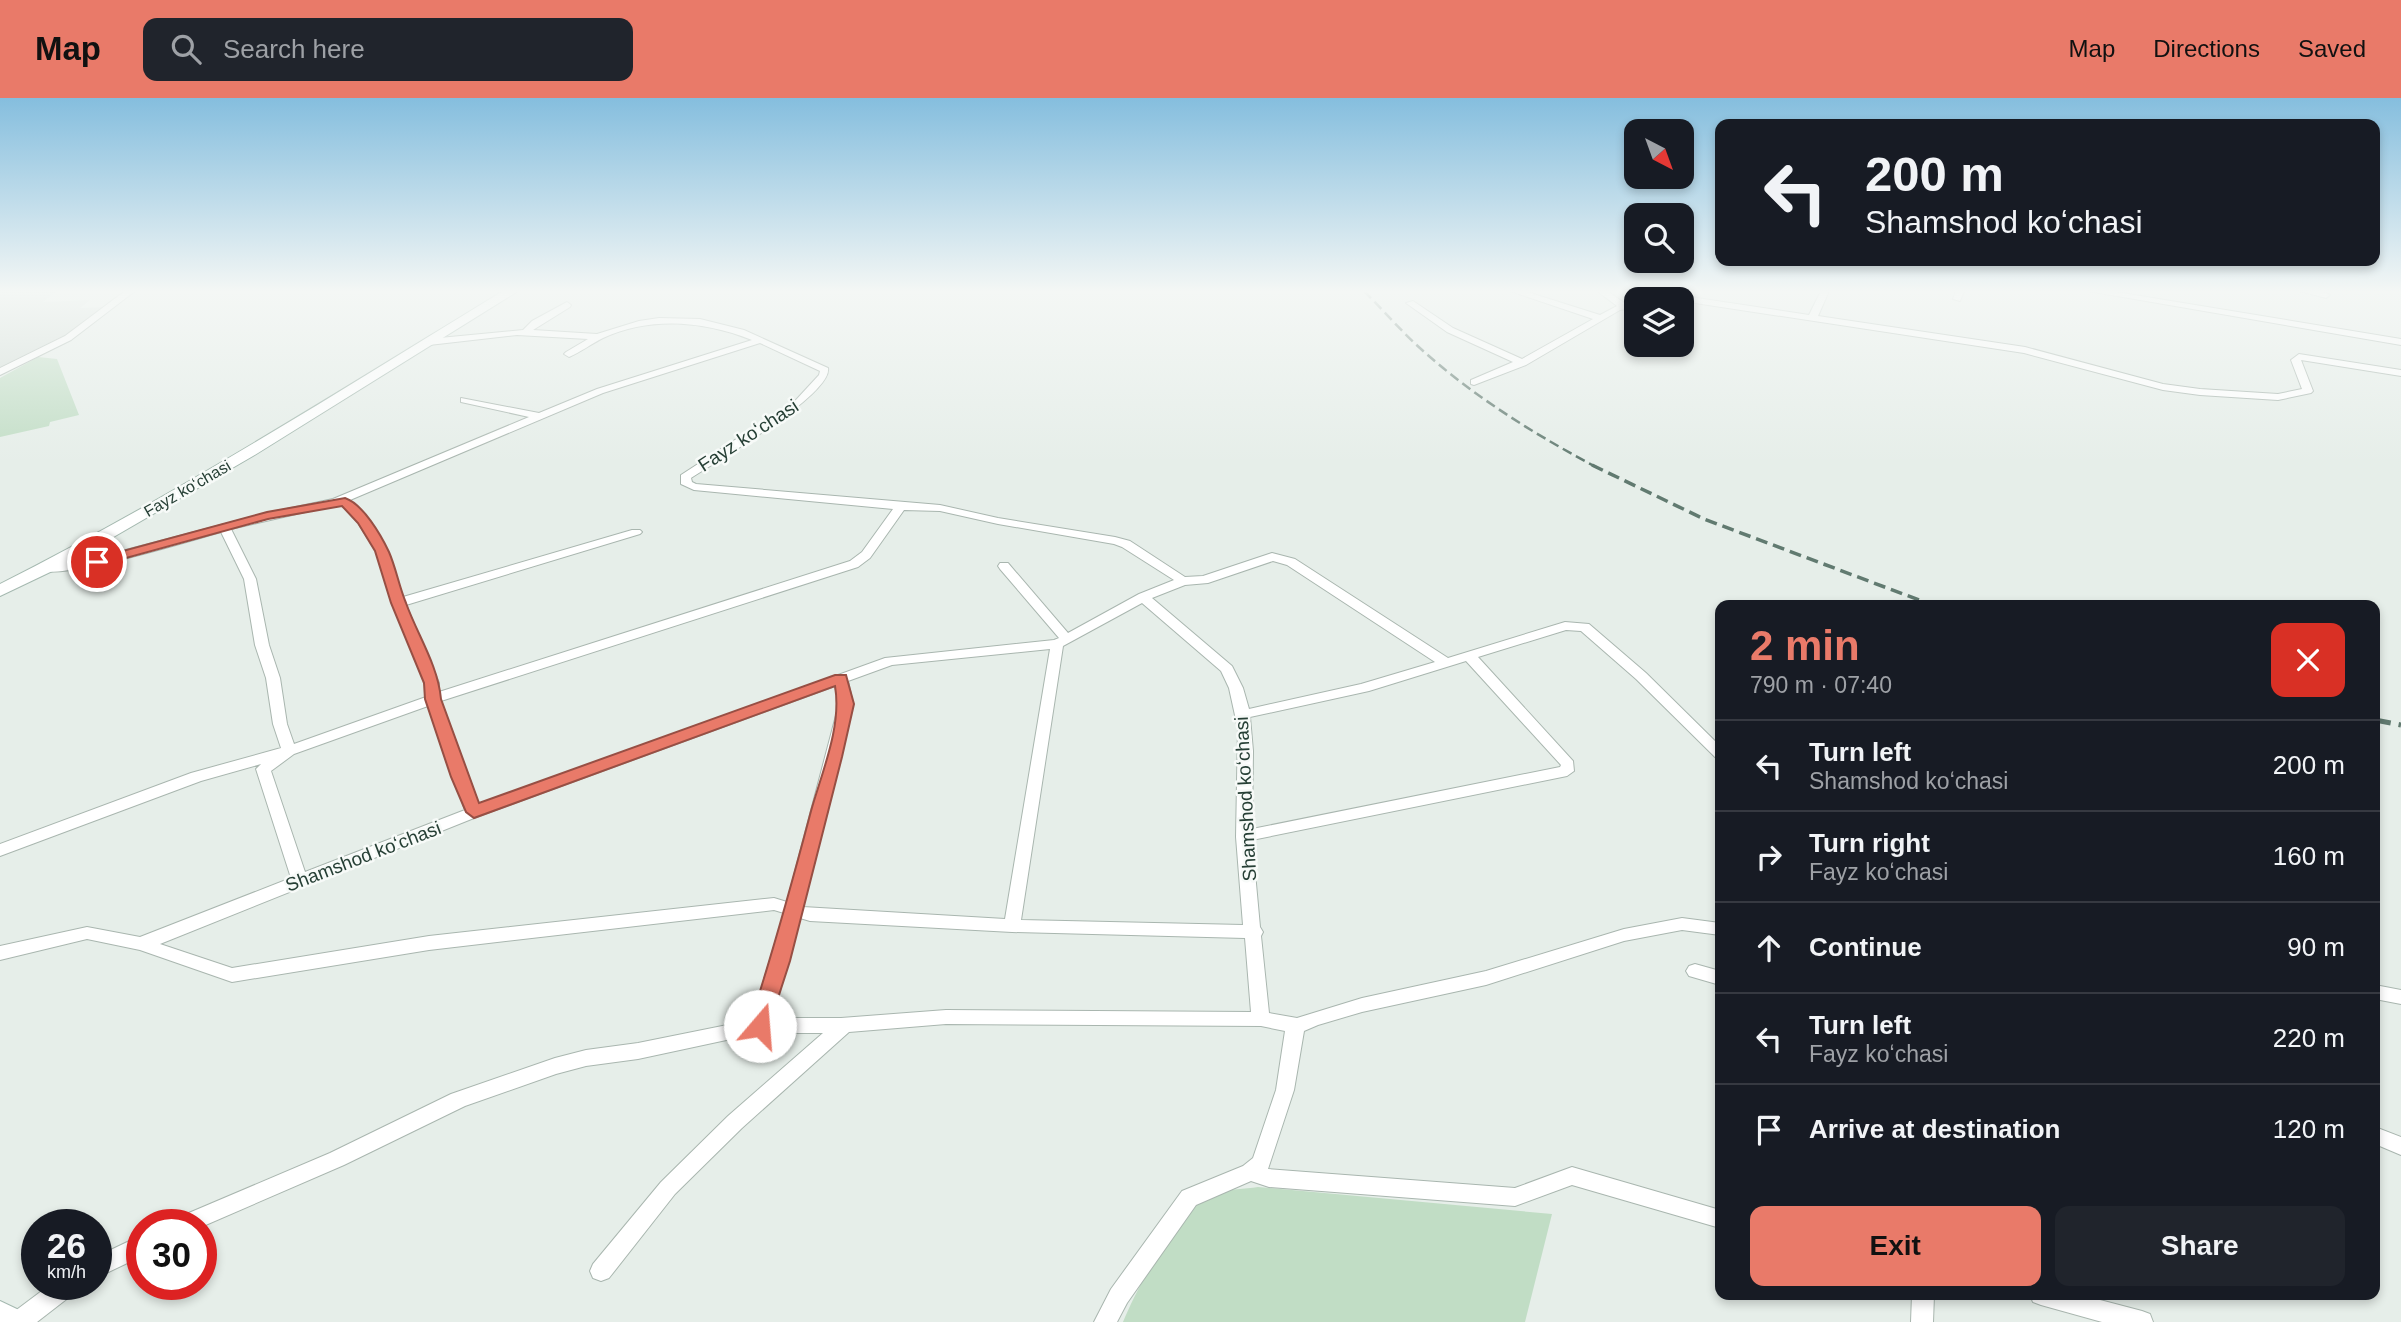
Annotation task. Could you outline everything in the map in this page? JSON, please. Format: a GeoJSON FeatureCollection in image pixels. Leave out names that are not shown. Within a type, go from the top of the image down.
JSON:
{"type":"FeatureCollection","features":[{"type":"Feature","properties":{"kind":"main road"},"geometry":{"type":"LineString","coordinates":[[0,1316],[10,1322]]}},
{"type":"Feature","properties":{"kind":"street"},"geometry":{"type":"LineString","coordinates":[[0,372],[48,348]]}},
{"type":"Feature","properties":{"kind":"street","name":"Fayz koʻchasi"},"geometry":{"type":"LineString","coordinates":[[0,591],[61,560],[248,453],[419,348]]}},
{"type":"Feature","properties":{"kind":"street"},"geometry":{"type":"LineString","coordinates":[[569,354],[579,348]]}},
{"type":"Feature","properties":{"kind":"street","name":"Fayz koʻchasi"},"geometry":{"type":"LineString","coordinates":[[38,570],[80,566],[280,512],[336,502],[540,416],[641,377],[735,348]]}},
{"type":"Feature","properties":{"kind":"street","name":"Fayz koʻchasi"},"geometry":{"type":"LineString","coordinates":[[778,348],[825,370],[824,376],[799,403],[685,477],[687,484],[749,494],[901,506]]}},
{"type":"Feature","properties":{"kind":"street"},"geometry":{"type":"LineString","coordinates":[[1487,348],[1523,363]]}},
{"type":"Feature","properties":{"kind":"street"},"geometry":{"type":"LineString","coordinates":[[1474,382],[1523,363],[1548,348]]}},
{"type":"Feature","properties":{"kind":"street"},"geometry":{"type":"LineString","coordinates":[[2013,348],[2163,387],[2200,392],[2278,397],[2302,393],[2308,390],[2296,360],[2299,357],[2401,373]]}},
{"type":"Feature","properties":{"kind":"street"},"geometry":{"type":"LineString","coordinates":[[465,400],[540,416]]}},
{"type":"Feature","properties":{"kind":"street"},"geometry":{"type":"LineString","coordinates":[[336,502],[345,502],[363,521],[382,551],[398,603],[432,683],[433,699],[474,812]]}},
{"type":"Feature","properties":{"kind":"street"},"geometry":{"type":"LineString","coordinates":[[0,850],[197,777],[289,751],[433,699],[854,564],[866,555],[901,506],[940,508],[1115,541],[1126,544],[1183,580]]}},
{"type":"Feature","properties":{"kind":"street"},"geometry":{"type":"LineString","coordinates":[[225,528],[250,579],[261,645],[273,678],[280,724],[289,751]]}},
{"type":"Feature","properties":{"kind":"street"},"geometry":{"type":"LineString","coordinates":[[398,603],[636,532]]}},
{"type":"Feature","properties":{"kind":"street"},"geometry":{"type":"LineString","coordinates":[[1143,597],[1183,580],[1204,580],[1262,559],[1280,558],[1291,562],[1446,663]]}},
{"type":"Feature","properties":{"kind":"street"},"geometry":{"type":"LineString","coordinates":[[1004,566],[1061,640],[1012,926]]}},
{"type":"Feature","properties":{"kind":"street","name":"Shamshod koʻchasi"},"geometry":{"type":"LineString","coordinates":[[141,944],[474,812],[890,661],[1061,640],[1143,597],[1227,669],[1235,682],[1241,715],[1245,780],[1244,836],[1261,1019]]}},
{"type":"Feature","properties":{"kind":"street"},"geometry":{"type":"LineString","coordinates":[[1241,715],[1364,688],[1565,626],[1584,627],[1642,676],[1715,749]]}},
{"type":"Feature","properties":{"kind":"street"},"geometry":{"type":"LineString","coordinates":[[1244,836],[1567,771],[1568,764],[1468,656]]}},
{"type":"Feature","properties":{"kind":"street"},"geometry":{"type":"LineString","coordinates":[[760,1026],[793,911],[846,704],[841,678]]}},
{"type":"Feature","properties":{"kind":"street"},"geometry":{"type":"LineString","coordinates":[[289,751],[263,769],[300,881]]}},
{"type":"Feature","properties":{"kind":"street"},"geometry":{"type":"LineString","coordinates":[[0,953],[87,933],[141,944],[232,975],[429,943],[774,904],[810,915],[1012,926],[1255,932]]}},
{"type":"Feature","properties":{"kind":"street"},"geometry":{"type":"LineString","coordinates":[[217,1211],[337,1159],[458,1100],[515,1079],[586,1058],[638,1051],[760,1026],[844,1025],[946,1017],[1261,1019],[1298,1026],[1362,1005],[1486,978],[1623,935],[1682,924],[1715,928]]}},
{"type":"Feature","properties":{"kind":"street"},"geometry":{"type":"LineString","coordinates":[[1695,971],[1715,977]]}},
{"type":"Feature","properties":{"kind":"street"},"geometry":{"type":"LineString","coordinates":[[2380,993],[2401,997]]}},
{"type":"Feature","properties":{"kind":"street"},"geometry":{"type":"LineString","coordinates":[[601,1272],[668,1188],[736,1122],[844,1025]]}},
{"type":"Feature","properties":{"kind":"street"},"geometry":{"type":"LineString","coordinates":[[1105,1322],[1119,1296],[1189,1198],[1250,1172],[1261,1163],[1284,1090],[1294,1032],[1298,1026]]}},
{"type":"Feature","properties":{"kind":"street"},"geometry":{"type":"LineString","coordinates":[[2380,1137],[2401,1146]]}},
{"type":"Feature","properties":{"kind":"street"},"geometry":{"type":"LineString","coordinates":[[1250,1172],[1269,1178],[1515,1197],[1538,1190],[1555,1180],[1572,1176],[1715,1218]]}},
{"type":"Feature","properties":{"kind":"street"},"geometry":{"type":"LineString","coordinates":[[19,1322],[48,1300]]}},
{"type":"Feature","properties":{"kind":"street"},"geometry":{"type":"LineString","coordinates":[[1922,1322],[1923,1300]]}},
{"type":"Feature","properties":{"kind":"street"},"geometry":{"type":"LineString","coordinates":[[2060,1300],[2142,1322]]}},
{"type":"Feature","properties":{"kind":"shaded area"},"geometry":{"type":"Polygon","coordinates":[[[0,348],[38,348],[0,367],[0,348]]]}},
{"type":"Feature","properties":{"kind":"green space"},"geometry":{"type":"Polygon","coordinates":[[[38,357],[57,359],[79,415],[50,422],[49,426],[0,437],[0,378],[38,357]]]}},
{"type":"Feature","properties":{"kind":"green space"},"geometry":{"type":"Polygon","coordinates":[[[1258,1187],[1552,1214],[1525,1322],[1123,1322],[1149,1269],[1188,1213],[1202,1200],[1216,1193],[1258,1187]]]}},
{"type":"Feature","properties":{"kind":"railway"},"geometry":{"type":"LineString","coordinates":[[1421,348],[1462,383],[1527,428],[1595,467]]}},
{"type":"Feature","properties":{"kind":"railway"},"geometry":{"type":"LineString","coordinates":[[1595,467],[1704,519],[1919,600]]}},
{"type":"Feature","properties":{"kind":"railway"},"geometry":{"type":"LineString","coordinates":[[2380,721],[2401,725]]}},
{"type":"Feature","properties":{"kind":"route"},"geometry":{"type":"LineString","coordinates":[[97,562],[293,509],[345,502],[363,521],[382,551],[398,603],[432,683],[433,699],[474,812],[841,678],[846,704],[834,757],[760,1026]]}}]}
